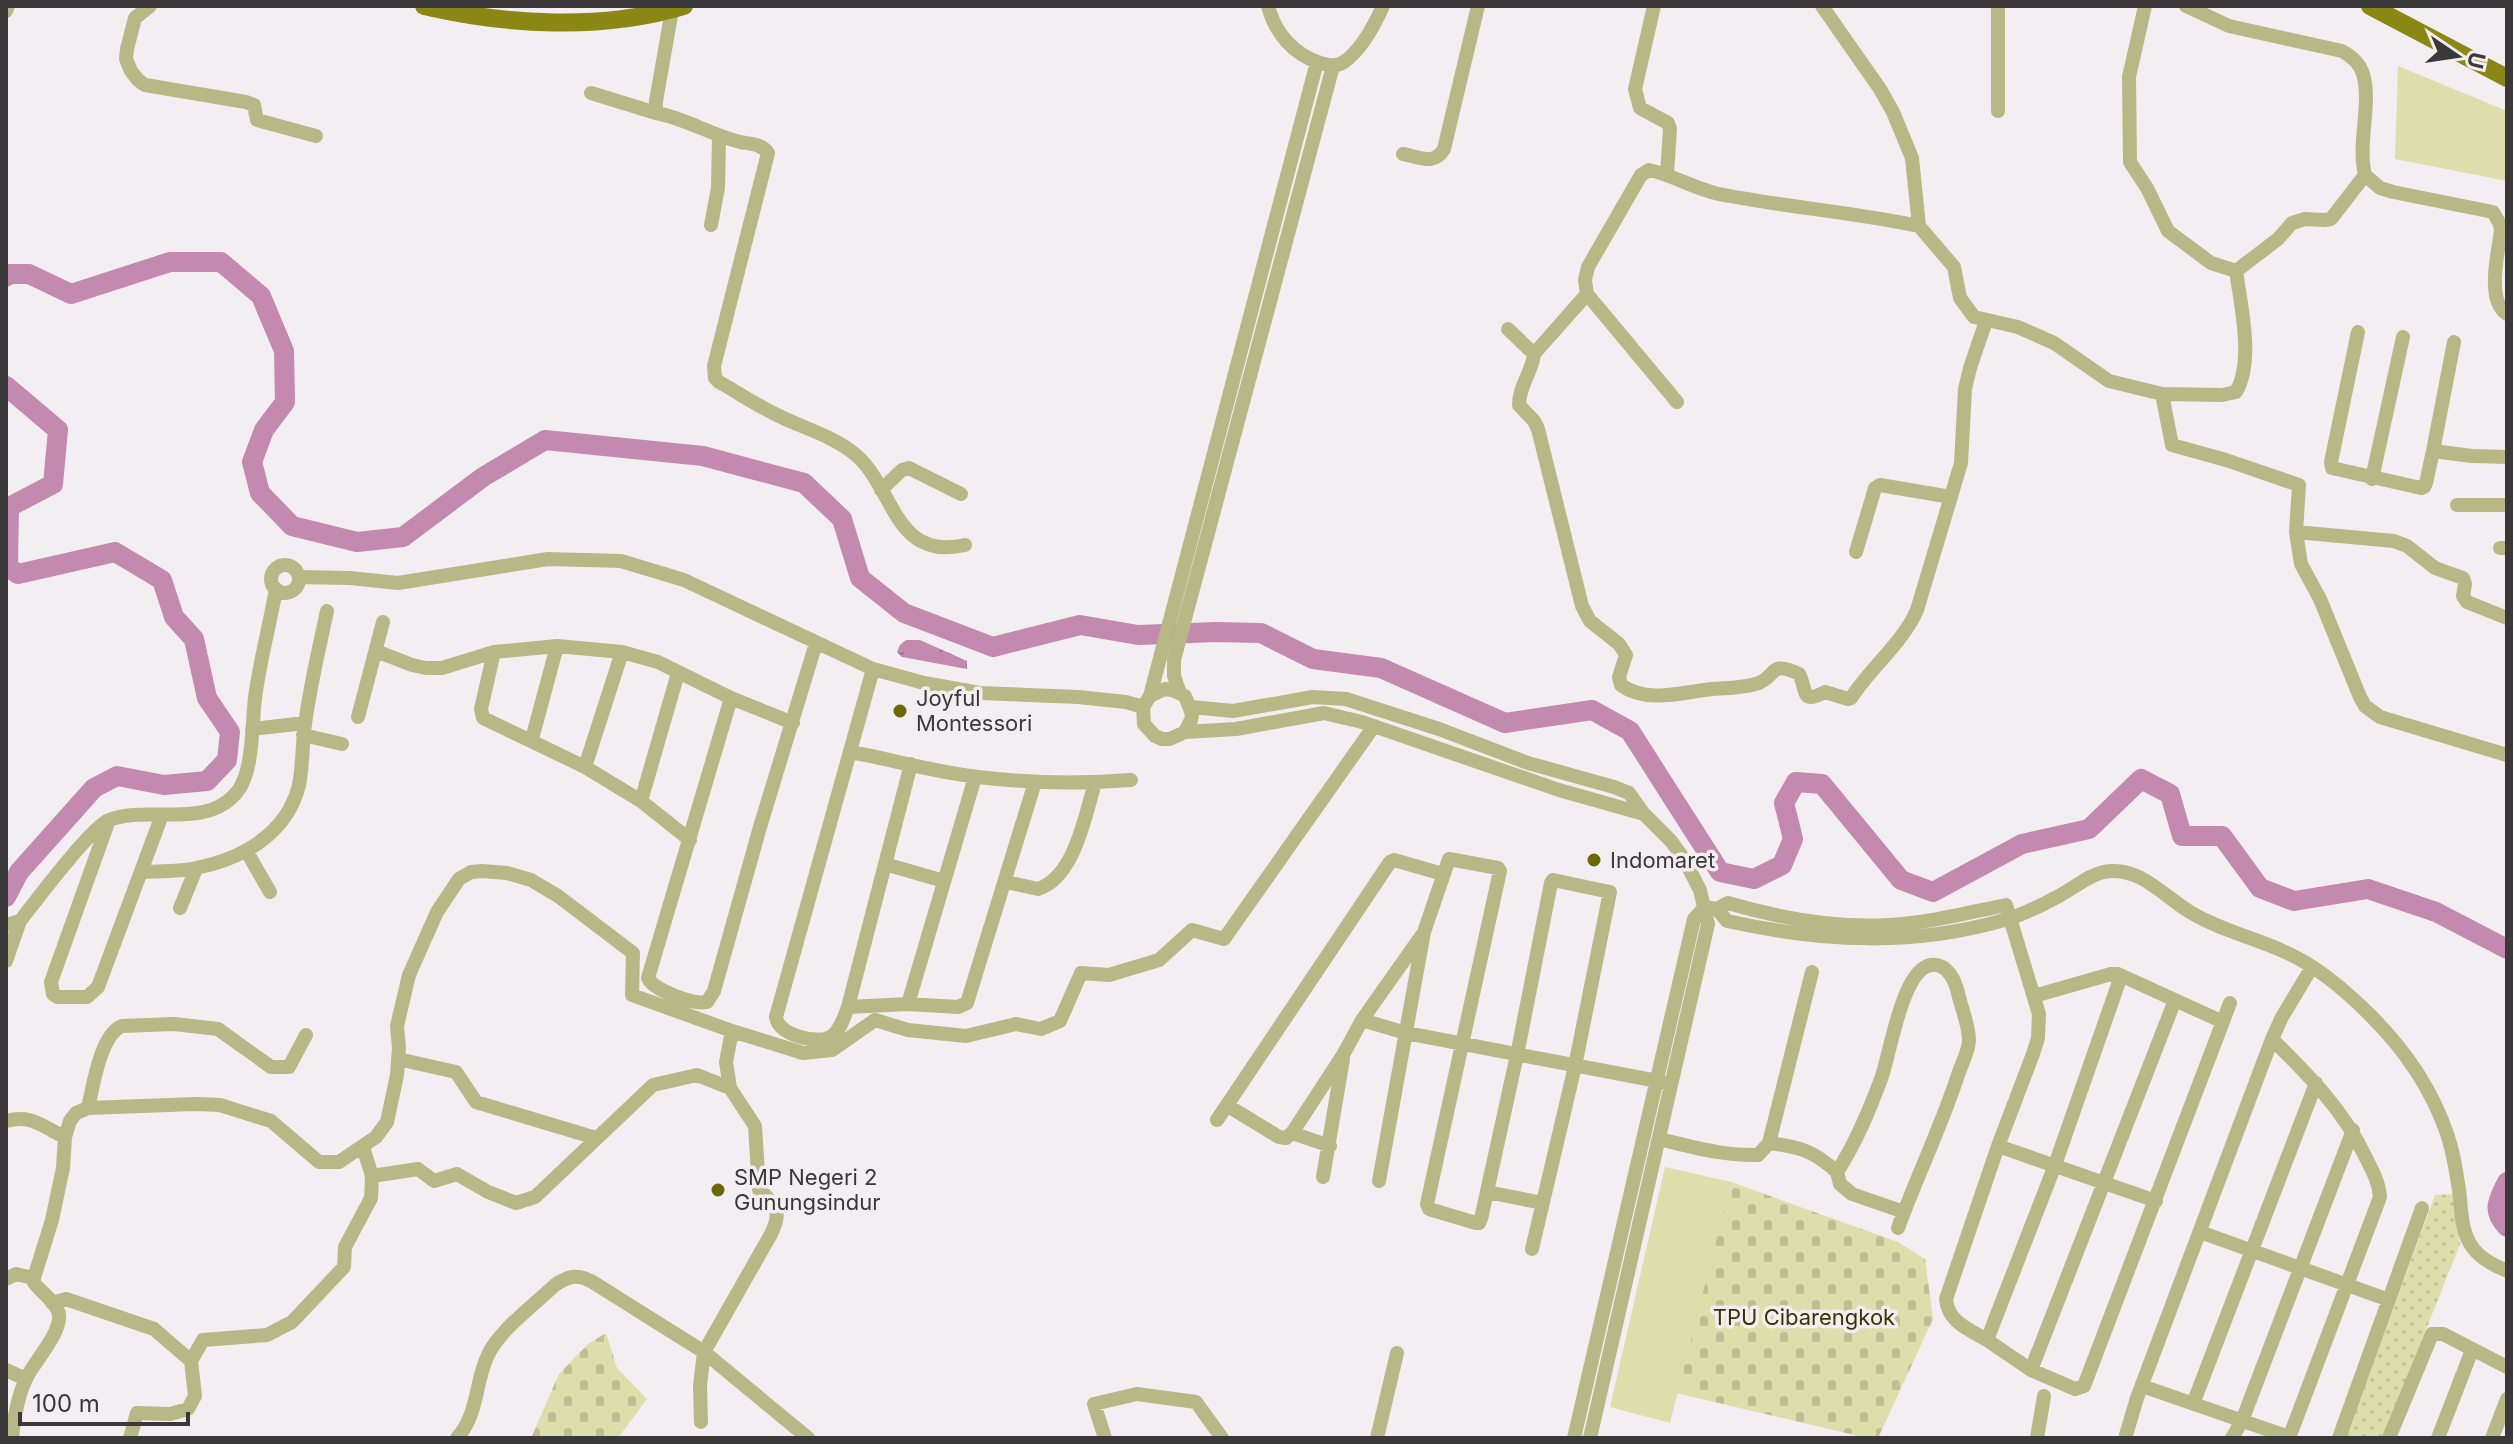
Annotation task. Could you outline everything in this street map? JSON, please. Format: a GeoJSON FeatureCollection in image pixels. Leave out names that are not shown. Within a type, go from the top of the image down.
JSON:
{"type":"FeatureCollection","features":[{"type":"Feature","properties":{"kind":"main road"},"geometry":{"type":"LineString","coordinates":[[424,6],[467,15],[552,21],[628,18],[678,8]]}},
{"type":"Feature","properties":{"kind":"main road"},"geometry":{"type":"LineString","coordinates":[[2370,6],[2507,78]]}},
{"type":"Feature","properties":{"kind":"street"},"geometry":{"type":"LineString","coordinates":[[150,6],[135,18],[126,59],[131,71],[145,85],[246,102],[256,108],[257,120],[316,136]]}},
{"type":"Feature","properties":{"kind":"street"},"geometry":{"type":"LineString","coordinates":[[1268,6],[1286,42],[1299,54],[1333,66],[1343,62],[1354,51],[1383,6]]}},
{"type":"Feature","properties":{"kind":"street"},"geometry":{"type":"LineString","coordinates":[[1403,154],[1434,160],[1444,149],[1478,6]]}},
{"type":"Feature","properties":{"kind":"street"},"geometry":{"type":"LineString","coordinates":[[1654,6],[1638,73],[1636,99],[1640,108],[1668,123],[1667,174]]}},
{"type":"Feature","properties":{"kind":"street"},"geometry":{"type":"LineString","coordinates":[[1822,6],[1880,89],[1906,138],[1912,158],[1919,226],[1954,267],[1960,298],[1974,317],[2018,327],[2054,343],[2109,381],[2162,394],[2233,394],[2238,390],[2243,375],[2245,350],[2236,271]]}},
{"type":"Feature","properties":{"kind":"street"},"geometry":{"type":"LineString","coordinates":[[1998,6],[1998,111]]}},
{"type":"Feature","properties":{"kind":"street"},"geometry":{"type":"LineString","coordinates":[[2145,6],[2129,77],[2130,162],[2168,231],[2211,263],[2236,271]]}},
{"type":"Feature","properties":{"kind":"street"},"geometry":{"type":"LineString","coordinates":[[2186,6],[2229,26],[2342,51],[2354,60],[2363,75],[2365,94],[2361,152],[2365,175],[2380,188],[2393,192],[2493,212],[2501,231],[2495,295],[2499,308],[2507,314]]}},
{"type":"Feature","properties":{"kind":"street"},"geometry":{"type":"LineString","coordinates":[[656,113],[656,101],[678,8]]}},
{"type":"Feature","properties":{"kind":"street"},"geometry":{"type":"LineString","coordinates":[[1317,62],[1177,620],[1167,658],[1147,702],[1144,724],[1155,736],[1170,739],[1185,732],[1236,729],[1324,713],[1374,726],[1559,790],[1644,814]]}},
{"type":"Feature","properties":{"kind":"street"},"geometry":{"type":"LineString","coordinates":[[1177,620],[1333,66]]}},
{"type":"Feature","properties":{"kind":"street"},"geometry":{"type":"LineString","coordinates":[[591,93],[672,117],[719,137],[762,146],[767,150],[769,155],[714,366],[715,378],[773,413],[847,448],[866,465],[899,520],[928,546],[965,545]]}},
{"type":"Feature","properties":{"kind":"street"},"geometry":{"type":"LineString","coordinates":[[711,225],[718,188],[719,137]]}},
{"type":"Feature","properties":{"kind":"street"},"geometry":{"type":"LineString","coordinates":[[1677,402],[1587,294],[1585,280],[1588,267],[1641,175],[1649,170],[1715,193],[1874,216],[1919,226]]}},
{"type":"Feature","properties":{"kind":"street"},"geometry":{"type":"LineString","coordinates":[[2236,271],[2278,239],[2292,223],[2305,219],[2331,219],[2365,175]]}},
{"type":"Feature","properties":{"kind":"street"},"geometry":{"type":"LineString","coordinates":[[1587,294],[1534,354],[1530,372],[1521,387],[1519,405],[1538,429],[1582,606],[1592,624],[1607,633],[1626,655],[1619,681],[1628,690],[1653,696],[1759,684],[1774,669],[1782,668],[1799,674],[1804,692],[1809,697],[1815,698],[1825,692],[1851,698],[1864,678],[1910,626],[1917,610],[1961,463],[1965,389],[1986,321]]}},
{"type":"Feature","properties":{"kind":"street"},"geometry":{"type":"LineString","coordinates":[[1508,329],[1534,354]]}},
{"type":"Feature","properties":{"kind":"street"},"geometry":{"type":"LineString","coordinates":[[2358,332],[2332,468],[2372,479],[2424,487],[2454,342]]}},
{"type":"Feature","properties":{"kind":"street"},"geometry":{"type":"LineString","coordinates":[[2372,479],[2403,337]]}},
{"type":"Feature","properties":{"kind":"street"},"geometry":{"type":"LineString","coordinates":[[2162,394],[2172,445],[2297,483],[2296,532],[2301,564],[2320,599],[2365,706],[2380,717],[2507,755]]}},
{"type":"Feature","properties":{"kind":"street"},"geometry":{"type":"LineString","coordinates":[[2433,451],[2507,457]]}},
{"type":"Feature","properties":{"kind":"street"},"geometry":{"type":"LineString","coordinates":[[881,490],[902,470],[909,468],[961,494]]}},
{"type":"Feature","properties":{"kind":"street"},"geometry":{"type":"LineString","coordinates":[[1856,552],[1876,487],[1883,485],[1951,497]]}},
{"type":"Feature","properties":{"kind":"street"},"geometry":{"type":"LineString","coordinates":[[2457,505],[2507,505]]}},
{"type":"Feature","properties":{"kind":"street"},"geometry":{"type":"LineString","coordinates":[[2296,532],[2394,541],[2407,546],[2435,568],[2463,578],[2463,596],[2467,602],[2507,618]]}},
{"type":"Feature","properties":{"kind":"street"},"geometry":{"type":"LineString","coordinates":[[6,961],[13,923],[89,837],[109,820],[199,813],[215,808],[237,792],[247,765],[255,694],[276,589],[271,580],[277,568],[290,566],[299,577],[398,583],[548,559],[621,561],[684,580],[873,669],[924,683],[980,693],[1126,702],[1147,702],[1165,689],[1180,693]]}},
{"type":"Feature","properties":{"kind":"street"},"geometry":{"type":"LineString","coordinates":[[276,589],[289,592],[296,586],[299,577]]}},
{"type":"Feature","properties":{"kind":"street"},"geometry":{"type":"LineString","coordinates":[[141,872],[196,869],[247,852],[277,828],[294,800],[304,760],[304,729],[327,611]]}},
{"type":"Feature","properties":{"kind":"street"},"geometry":{"type":"LineString","coordinates":[[358,717],[383,622]]}},
{"type":"Feature","properties":{"kind":"street"},"geometry":{"type":"LineString","coordinates":[[731,698],[648,978],[652,985],[700,1003],[707,1002],[714,991],[816,643]]}},
{"type":"Feature","properties":{"kind":"street"},"geometry":{"type":"LineString","coordinates":[[376,651],[412,665],[434,668],[494,652],[557,646],[622,652],[658,662],[731,698],[793,723]]}},
{"type":"Feature","properties":{"kind":"street"},"geometry":{"type":"LineString","coordinates":[[532,739],[557,646]]}},
{"type":"Feature","properties":{"kind":"street"},"geometry":{"type":"LineString","coordinates":[[494,652],[482,716],[585,767],[641,801],[690,840]]}},
{"type":"Feature","properties":{"kind":"street"},"geometry":{"type":"LineString","coordinates":[[585,767],[622,652]]}},
{"type":"Feature","properties":{"kind":"street"},"geometry":{"type":"LineString","coordinates":[[1167,658],[1180,693],[1191,707],[1191,720],[1185,732]]}},
{"type":"Feature","properties":{"kind":"street"},"geometry":{"type":"LineString","coordinates":[[873,669],[776,1021],[780,1028],[795,1036],[825,1039],[831,1037],[840,1026],[848,1007],[911,764]]}},
{"type":"Feature","properties":{"kind":"street"},"geometry":{"type":"LineString","coordinates":[[641,801],[678,673]]}},
{"type":"Feature","properties":{"kind":"street"},"geometry":{"type":"LineString","coordinates":[[1191,707],[1233,711],[1313,697],[1346,699],[1439,729],[1528,763],[1629,793],[1684,859],[1711,908],[1727,921],[1810,936],[1917,938],[2009,918],[2057,897],[2097,874],[2112,871],[2131,873],[2224,931],[2292,954],[2337,985],[2377,1022],[2414,1068],[2438,1111],[2456,1168],[2462,1223],[2467,1239],[2482,1257],[2507,1271]]}},
{"type":"Feature","properties":{"kind":"street"},"geometry":{"type":"LineString","coordinates":[[12,1438],[26,1379],[56,1330],[59,1316],[52,1303],[36,1287],[33,1278],[52,1220],[63,1168],[65,1137],[76,1113],[88,1108],[220,1105],[247,1116],[271,1121],[310,1157],[327,1164],[339,1162],[376,1137],[387,1122],[398,1059],[398,1015],[416,956],[443,902],[459,879],[471,872],[507,873],[531,880],[558,896],[633,953],[632,995],[803,1053],[832,1050],[875,1020],[908,1030],[966,1036],[1016,1024],[1041,1029],[1060,1021],[1081,973],[1109,975],[1159,960],[1192,930],[1224,939],[1374,726]]}},
{"type":"Feature","properties":{"kind":"street"},"geometry":{"type":"LineString","coordinates":[[252,729],[304,729],[342,744]]}},
{"type":"Feature","properties":{"kind":"street"},"geometry":{"type":"LineString","coordinates":[[851,752],[975,777],[1035,782],[1131,780]]}},
{"type":"Feature","properties":{"kind":"street"},"geometry":{"type":"LineString","coordinates":[[1559,790],[1563,773]]}},
{"type":"Feature","properties":{"kind":"street"},"geometry":{"type":"LineString","coordinates":[[908,1004],[975,777]]}},
{"type":"Feature","properties":{"kind":"street"},"geometry":{"type":"LineString","coordinates":[[848,1007],[908,1004],[958,1007],[967,1003],[1035,782]]}},
{"type":"Feature","properties":{"kind":"street"},"geometry":{"type":"LineString","coordinates":[[1006,882],[1038,889],[1053,881],[1074,852],[1095,783]]}},
{"type":"Feature","properties":{"kind":"street"},"geometry":{"type":"LineString","coordinates":[[109,820],[51,982],[54,996],[87,997],[96,991],[162,815]]}},
{"type":"Feature","properties":{"kind":"street"},"geometry":{"type":"LineString","coordinates":[[247,852],[270,892]]}},
{"type":"Feature","properties":{"kind":"street"},"geometry":{"type":"LineString","coordinates":[[1379,1181],[1424,932],[1447,862],[1451,858],[1500,871],[1427,1208],[1478,1223],[1517,1055],[1552,881],[1610,892],[1575,1066],[1532,1249]]}},
{"type":"Feature","properties":{"kind":"street"},"geometry":{"type":"LineString","coordinates":[[1217,1120],[1390,862],[1394,860],[1443,874]]}},
{"type":"Feature","properties":{"kind":"street"},"geometry":{"type":"LineString","coordinates":[[885,864],[944,881]]}},
{"type":"Feature","properties":{"kind":"street"},"geometry":{"type":"LineString","coordinates":[[180,908],[196,869]]}},
{"type":"Feature","properties":{"kind":"street"},"geometry":{"type":"LineString","coordinates":[[1711,908],[1728,903],[1811,920],[1891,925],[2006,905],[2039,1014],[2036,1046],[1946,1299],[1949,1314],[1954,1320],[2031,1370],[2075,1389],[2084,1386],[2230,1003]]}},
{"type":"Feature","properties":{"kind":"street"},"geometry":{"type":"LineString","coordinates":[[1574,1438],[1711,908]]}},
{"type":"Feature","properties":{"kind":"street"},"geometry":{"type":"LineString","coordinates":[[1810,936],[1811,920]]}},
{"type":"Feature","properties":{"kind":"street"},"geometry":{"type":"LineString","coordinates":[[1228,1106],[1279,1137],[1286,1138],[1292,1133],[1362,1020],[1424,932]]}},
{"type":"Feature","properties":{"kind":"street"},"geometry":{"type":"LineString","coordinates":[[1837,1172],[1851,1150],[1883,1076],[1901,1007],[1909,989],[1920,970],[1930,965],[1940,966],[1955,982],[1969,1041],[1943,1120],[1898,1228]]}},
{"type":"Feature","properties":{"kind":"street"},"geometry":{"type":"LineString","coordinates":[[2126,1435],[2272,1039],[2312,967]]}},
{"type":"Feature","properties":{"kind":"street"},"geometry":{"type":"LineString","coordinates":[[1659,1139],[1737,1155],[1758,1155],[1769,1143],[1812,972]]}},
{"type":"Feature","properties":{"kind":"street"},"geometry":{"type":"LineString","coordinates":[[2034,996],[2111,974],[2221,1021]]}},
{"type":"Feature","properties":{"kind":"street"},"geometry":{"type":"LineString","coordinates":[[1987,1340],[2055,1165],[2121,976]]}},
{"type":"Feature","properties":{"kind":"street"},"geometry":{"type":"LineString","coordinates":[[2031,1370],[2175,1000]]}},
{"type":"Feature","properties":{"kind":"street"},"geometry":{"type":"LineString","coordinates":[[1362,1020],[1406,1033],[1665,1082]]}},
{"type":"Feature","properties":{"kind":"street"},"geometry":{"type":"LineString","coordinates":[[88,1108],[107,1042],[114,1031],[122,1026],[174,1024],[218,1029],[271,1067],[289,1067],[306,1035]]}},
{"type":"Feature","properties":{"kind":"street"},"geometry":{"type":"LineString","coordinates":[[701,1422],[700,1386],[704,1352],[765,1247],[777,1218],[773,1202],[759,1190],[755,1126],[730,1088],[726,1062],[732,1031]]}},
{"type":"Feature","properties":{"kind":"street"},"geometry":{"type":"LineString","coordinates":[[2142,1386],[2289,1437],[2380,1197],[2377,1181],[2353,1130],[2316,1083],[2272,1039]]}},
{"type":"Feature","properties":{"kind":"street"},"geometry":{"type":"LineString","coordinates":[[1323,1177],[1343,1055]]}},
{"type":"Feature","properties":{"kind":"street"},"geometry":{"type":"LineString","coordinates":[[398,1059],[456,1072],[476,1102],[596,1138]]}},
{"type":"Feature","properties":{"kind":"street"},"geometry":{"type":"LineString","coordinates":[[372,1176],[418,1169],[434,1181],[457,1174],[488,1192],[516,1203],[535,1197],[653,1085],[697,1075],[730,1088]]}},
{"type":"Feature","properties":{"kind":"street"},"geometry":{"type":"LineString","coordinates":[[1590,1438],[1636,1206],[1659,1139],[1665,1082]]}},
{"type":"Feature","properties":{"kind":"street"},"geometry":{"type":"LineString","coordinates":[[2193,1404],[2316,1083]]}},
{"type":"Feature","properties":{"kind":"street"},"geometry":{"type":"LineString","coordinates":[[6,1121],[35,1120],[65,1137]]}},
{"type":"Feature","properties":{"kind":"street"},"geometry":{"type":"LineString","coordinates":[[2232,1438],[2242,1421],[2353,1130]]}},
{"type":"Feature","properties":{"kind":"street"},"geometry":{"type":"LineString","coordinates":[[1292,1133],[1330,1146]]}},
{"type":"Feature","properties":{"kind":"street"},"geometry":{"type":"LineString","coordinates":[[1769,1143],[1794,1146],[1819,1155],[1837,1172],[1840,1184],[1852,1194],[1904,1212]]}},
{"type":"Feature","properties":{"kind":"street"},"geometry":{"type":"LineString","coordinates":[[1998,1146],[2156,1201]]}},
{"type":"Feature","properties":{"kind":"street"},"geometry":{"type":"LineString","coordinates":[[130,1438],[137,1413],[170,1414],[188,1409],[195,1396],[191,1361],[203,1340],[267,1335],[292,1322],[344,1267],[345,1247],[371,1198],[372,1176],[363,1147]]}},
{"type":"Feature","properties":{"kind":"street"},"geometry":{"type":"LineString","coordinates":[[1487,1192],[1543,1203]]}},
{"type":"Feature","properties":{"kind":"street"},"geometry":{"type":"LineString","coordinates":[[2339,1438],[2422,1208]]}},
{"type":"Feature","properties":{"kind":"street"},"geometry":{"type":"LineString","coordinates":[[2200,1232],[2389,1300]]}},
{"type":"Feature","properties":{"kind":"street"},"geometry":{"type":"LineString","coordinates":[[6,1279],[16,1274],[33,1278]]}},
{"type":"Feature","properties":{"kind":"street"},"geometry":{"type":"LineString","coordinates":[[457,1438],[468,1423],[488,1354],[506,1331],[565,1278],[581,1276],[704,1352],[808,1438]]}},
{"type":"Feature","properties":{"kind":"street"},"geometry":{"type":"LineString","coordinates":[[52,1303],[66,1299],[154,1329],[191,1361]]}},
{"type":"Feature","properties":{"kind":"street"},"geometry":{"type":"LineString","coordinates":[[2389,1438],[2430,1336],[2441,1333],[2507,1367]]}},
{"type":"Feature","properties":{"kind":"street"},"geometry":{"type":"LineString","coordinates":[[2438,1438],[2472,1350]]}},
{"type":"Feature","properties":{"kind":"street"},"geometry":{"type":"LineString","coordinates":[[1377,1438],[1397,1353]]}},
{"type":"Feature","properties":{"kind":"street"},"geometry":{"type":"LineString","coordinates":[[6,1370],[26,1379]]}},
{"type":"Feature","properties":{"kind":"street"},"geometry":{"type":"LineString","coordinates":[[1105,1438],[1094,1404],[1137,1394],[1196,1402],[1222,1438]]}},
{"type":"Feature","properties":{"kind":"street"},"geometry":{"type":"LineString","coordinates":[[2037,1438],[2044,1396]]}},
{"type":"Feature","properties":{"kind":"street"},"geometry":{"type":"LineString","coordinates":[[2492,1438],[2507,1399]]}},
{"type":"Feature","properties":{"kind":"green space"},"geometry":{"type":"Polygon","coordinates":[[[2398,66],[2507,111],[2507,181],[2395,159],[2398,66]]]}},
{"type":"Feature","properties":{"kind":"green space"},"geometry":{"type":"Polygon","coordinates":[[[1665,1167],[1731,1182],[1670,1423],[1610,1407],[1665,1167]]]}},
{"type":"Feature","properties":{"kind":"green space","name":"TPU Cibarengkok"},"geometry":{"type":"Polygon","coordinates":[[[1731,1182],[1898,1242],[1925,1259],[1933,1319],[1878,1438],[1676,1393],[1731,1182]]]}},
{"type":"Feature","properties":{"kind":"green space"},"geometry":{"type":"Polygon","coordinates":[[[2454,1194],[2460,1244],[2383,1438],[2346,1438],[2435,1195],[2454,1194]]]}},
{"type":"Feature","properties":{"kind":"green space"},"geometry":{"type":"Polygon","coordinates":[[[606,1333],[617,1368],[647,1399],[618,1438],[531,1438],[559,1374],[588,1344],[606,1333]]]}},
{"type":"Feature","properties":{"kind":"water"},"geometry":{"type":"Polygon","coordinates":[[[906,640],[920,640],[967,661],[967,669],[902,657],[897,652],[906,640]]]}},
{"type":"Feature","properties":{"kind":"waterway"},"geometry":{"type":"LineString","coordinates":[[6,277],[8,274],[29,274],[71,294],[170,262],[221,262],[261,296],[284,351],[285,402],[264,430],[252,462],[260,493],[292,526],[357,542],[403,537],[483,477],[545,440],[703,456],[804,483],[842,519],[860,578],[904,613],[993,647],[1080,625],[1138,635],[1261,633],[1313,659],[1381,668],[1505,723],[1592,710],[1630,731],[1720,872],[1754,879],[1782,865],[1793,839],[1784,803],[1796,782],[1822,784],[1901,880],[1933,892],[2022,844],[2089,829],[2141,779],[2170,794],[2182,836],[2222,836],[2260,888],[2294,901],[2368,889],[2436,912],[2507,949]]}},
{"type":"Feature","properties":{"kind":"waterway"},"geometry":{"type":"LineString","coordinates":[[6,386],[58,430],[53,484],[9,507],[8,567],[18,574],[115,552],[162,580],[174,617],[194,639],[207,698],[230,732],[227,760],[207,781],[164,785],[117,776],[94,788],[19,872],[6,897]]}},
{"type":"Feature","properties":{"kind":"waterway"},"geometry":{"type":"LineString","coordinates":[[2507,1182],[2498,1210],[2507,1227]]}},
{"type":"Feature","properties":{"kind":"place","name":"Joyful Montessori"},"geometry":{"type":"Point","coordinates":[900,711]}},
{"type":"Feature","properties":{"kind":"place","name":"Indomaret"},"geometry":{"type":"Point","coordinates":[1594,860]}},
{"type":"Feature","properties":{"kind":"place","name":"SMP Negeri 2 Gunungsindur"},"geometry":{"type":"Point","coordinates":[718,1190]}}]}
